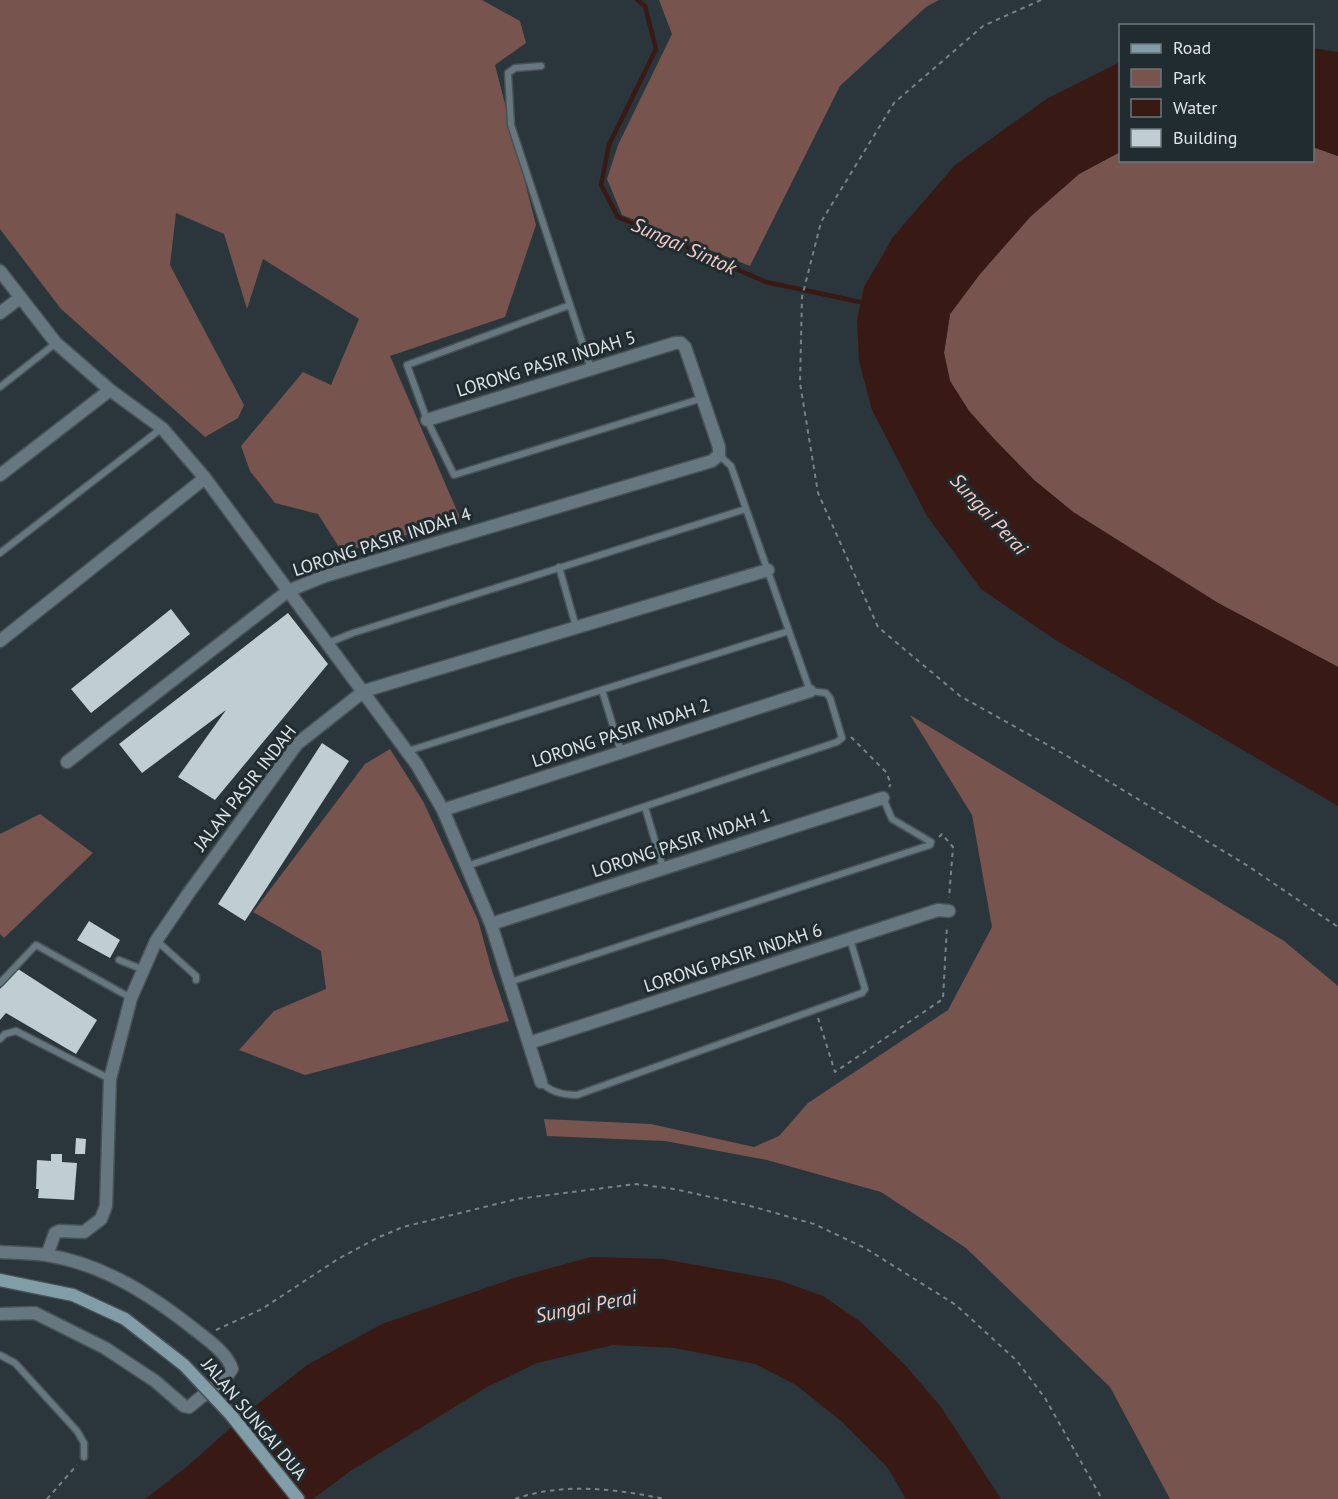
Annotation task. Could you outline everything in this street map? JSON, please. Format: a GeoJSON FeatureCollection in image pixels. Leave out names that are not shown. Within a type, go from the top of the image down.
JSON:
{"type":"FeatureCollection","features":[{"type":"Feature","properties":{"kind":"main road","name":"JALAN SUNGAI DUA"},"geometry":{"type":"LineString","coordinates":[[0,1280],[74,1295],[125,1319],[184,1365],[231,1415],[298,1499]]}},
{"type":"Feature","properties":{"kind":"street"},"geometry":{"type":"LineString","coordinates":[[0,271],[56,344],[110,390],[162,428],[205,478],[408,751],[443,810],[491,924],[542,1082]]}},
{"type":"Feature","properties":{"kind":"street"},"geometry":{"type":"LineString","coordinates":[[0,313],[20,298]]}},
{"type":"Feature","properties":{"kind":"street","name":"LORONG PASIR INDAH 5"},"geometry":{"type":"LineString","coordinates":[[427,420],[675,343],[685,346],[703,398]]}},
{"type":"Feature","properties":{"kind":"street"},"geometry":{"type":"LineString","coordinates":[[0,475],[110,390]]}},
{"type":"Feature","properties":{"kind":"street"},"geometry":{"type":"LineString","coordinates":[[703,398],[719,447],[719,456]]}},
{"type":"Feature","properties":{"kind":"street","name":"LORONG PASIR INDAH 4"},"geometry":{"type":"LineString","coordinates":[[67,762],[288,591],[325,576],[712,461],[719,456]]}},
{"type":"Feature","properties":{"kind":"street"},"geometry":{"type":"LineString","coordinates":[[0,641],[205,478]]}},
{"type":"Feature","properties":{"kind":"street","name":"JALAN PASIR INDAH"},"geometry":{"type":"LineString","coordinates":[[47,1255],[55,1233],[84,1233],[101,1219],[106,1206],[110,1079],[131,998],[156,941],[297,744],[364,691],[768,570]]}},
{"type":"Feature","properties":{"kind":"street","name":"LORONG PASIR INDAH 2"},"geometry":{"type":"LineString","coordinates":[[443,810],[810,692]]}},
{"type":"Feature","properties":{"kind":"street","name":"LORONG PASIR INDAH 1"},"geometry":{"type":"LineString","coordinates":[[491,924],[883,798]]}},
{"type":"Feature","properties":{"kind":"street","name":"LORONG PASIR INDAH 6"},"geometry":{"type":"LineString","coordinates":[[529,1043],[938,910],[949,911]]}},
{"type":"Feature","properties":{"kind":"street"},"geometry":{"type":"LineString","coordinates":[[0,1252],[47,1255],[97,1269],[128,1283],[163,1304],[202,1335],[230,1362],[232,1369],[227,1376],[189,1407],[184,1406],[155,1381],[105,1348],[35,1313],[0,1314]]}},
{"type":"Feature","properties":{"kind":"lane"},"geometry":{"type":"LineString","coordinates":[[541,66],[514,68],[508,73],[511,126],[591,369]]}},
{"type":"Feature","properties":{"kind":"lane"},"geometry":{"type":"LineString","coordinates":[[570,304],[408,364],[407,370],[427,420],[454,475],[703,398]]}},
{"type":"Feature","properties":{"kind":"lane"},"geometry":{"type":"LineString","coordinates":[[0,387],[56,344]]}},
{"type":"Feature","properties":{"kind":"lane"},"geometry":{"type":"LineString","coordinates":[[0,553],[162,428]]}},
{"type":"Feature","properties":{"kind":"lane"},"geometry":{"type":"LineString","coordinates":[[467,867],[840,741],[842,735],[830,698],[826,693],[810,692],[731,466],[719,456]]}},
{"type":"Feature","properties":{"kind":"lane"},"geometry":{"type":"LineString","coordinates":[[327,644],[353,633],[747,509]]}},
{"type":"Feature","properties":{"kind":"lane"},"geometry":{"type":"LineString","coordinates":[[559,567],[576,627]]}},
{"type":"Feature","properties":{"kind":"lane"},"geometry":{"type":"LineString","coordinates":[[408,751],[789,631]]}},
{"type":"Feature","properties":{"kind":"lane"},"geometry":{"type":"LineString","coordinates":[[602,690],[621,752]]}},
{"type":"Feature","properties":{"kind":"lane"},"geometry":{"type":"LineString","coordinates":[[510,982],[930,845],[932,842],[892,819],[883,798]]}},
{"type":"Feature","properties":{"kind":"lane"},"geometry":{"type":"LineString","coordinates":[[645,807],[663,868]]}},
{"type":"Feature","properties":{"kind":"lane"},"geometry":{"type":"LineString","coordinates":[[542,1082],[548,1089],[567,1095],[577,1095],[814,1008],[862,993],[865,989],[850,939]]}},
{"type":"Feature","properties":{"kind":"lane"},"geometry":{"type":"LineString","coordinates":[[156,941],[196,976],[196,980]]}},
{"type":"Feature","properties":{"kind":"lane"},"geometry":{"type":"LineString","coordinates":[[0,983],[36,945],[131,998]]}},
{"type":"Feature","properties":{"kind":"lane"},"geometry":{"type":"LineString","coordinates":[[118,960],[144,971]]}},
{"type":"Feature","properties":{"kind":"lane"},"geometry":{"type":"LineString","coordinates":[[2,1036],[16,1031],[110,1079]]}},
{"type":"Feature","properties":{"kind":"lane"},"geometry":{"type":"LineString","coordinates":[[0,1355],[15,1362],[77,1431],[84,1443],[84,1457]]}},
{"type":"Feature","properties":{"kind":"path"},"geometry":{"type":"LineString","coordinates":[[1041,0],[983,26],[894,103],[821,222],[802,297],[800,383],[818,493],[878,627],[960,696],[1062,753],[1248,866],[1338,927]]}},
{"type":"Feature","properties":{"kind":"path"},"geometry":{"type":"LineString","coordinates":[[842,735],[853,737],[886,772],[891,784],[883,798]]}},
{"type":"Feature","properties":{"kind":"path"},"geometry":{"type":"LineString","coordinates":[[814,1008],[835,1072],[944,999],[952,848],[942,834],[932,842]]}},
{"type":"Feature","properties":{"kind":"path"},"geometry":{"type":"LineString","coordinates":[[202,1335],[262,1309],[338,1259],[376,1238],[403,1227],[517,1199],[636,1184],[674,1189],[747,1204],[814,1224],[865,1248],[956,1305],[1017,1361],[1045,1398],[1102,1499]]}},
{"type":"Feature","properties":{"kind":"path"},"geometry":{"type":"LineString","coordinates":[[47,1499],[84,1457]]}},
{"type":"Feature","properties":{"kind":"path"},"geometry":{"type":"LineString","coordinates":[[515,1499],[548,1492],[586,1488],[629,1492],[665,1499]]}},
{"type":"Feature","properties":{"kind":"green space"},"geometry":{"type":"Polygon","coordinates":[[[0,0],[482,0],[520,21],[526,43],[495,65],[536,225],[505,317],[390,356],[461,520],[342,552],[318,514],[275,503],[250,471],[241,446],[303,372],[331,385],[359,319],[263,259],[247,309],[224,234],[176,213],[170,265],[244,405],[238,418],[205,437],[61,309],[0,229],[0,0]]]}},
{"type":"Feature","properties":{"kind":"green space"},"geometry":{"type":"Polygon","coordinates":[[[659,0],[939,0],[926,7],[840,86],[750,266],[622,215],[607,179],[618,145],[672,34],[659,0]]]}},
{"type":"Feature","properties":{"kind":"green space"},"geometry":{"type":"Polygon","coordinates":[[[1314,147],[1338,156],[1338,667],[1218,603],[1073,512],[1034,480],[995,440],[969,411],[950,381],[944,353],[950,314],[980,274],[1030,217],[1079,174],[1119,153],[1119,162],[1314,162],[1314,147]]]}},
{"type":"Feature","properties":{"kind":"green space"},"geometry":{"type":"Polygon","coordinates":[[[910,715],[1284,941],[1338,986],[1338,1499],[1170,1499],[1110,1387],[966,1248],[881,1192],[767,1160],[665,1141],[547,1136],[544,1119],[651,1124],[754,1147],[779,1136],[808,1103],[948,1010],[992,927],[972,815],[910,715]]]}},
{"type":"Feature","properties":{"kind":"green space"},"geometry":{"type":"Polygon","coordinates":[[[390,749],[423,801],[478,920],[509,1021],[305,1075],[239,1050],[274,1011],[326,989],[321,951],[253,912],[365,764],[390,749]]]}},
{"type":"Feature","properties":{"kind":"green space"},"geometry":{"type":"Polygon","coordinates":[[[40,814],[93,853],[4,938],[0,934],[0,834],[40,814]]]}},
{"type":"Feature","properties":{"kind":"water"},"geometry":{"type":"Polygon","coordinates":[[[1314,48],[1338,52],[1338,156],[1314,147],[1314,48]]]}},
{"type":"Feature","properties":{"kind":"water","name":"Sungai Perai"},"geometry":{"type":"Polygon","coordinates":[[[1119,62],[1119,153],[1079,174],[1030,217],[980,274],[950,314],[944,353],[950,381],[969,411],[995,440],[1034,480],[1073,512],[1218,603],[1338,667],[1338,806],[1054,639],[981,589],[927,516],[872,410],[859,361],[857,320],[864,287],[893,237],[955,165],[1048,98],[1119,62]]]}},
{"type":"Feature","properties":{"kind":"water","name":"Sungai Perai"},"geometry":{"type":"Polygon","coordinates":[[[591,1257],[663,1259],[778,1280],[823,1296],[862,1323],[906,1366],[941,1407],[1001,1499],[906,1499],[887,1467],[841,1421],[796,1385],[755,1364],[675,1348],[613,1345],[537,1363],[487,1387],[349,1472],[313,1499],[145,1499],[189,1465],[249,1411],[307,1365],[382,1324],[514,1278],[591,1257]]]}},
{"type":"Feature","properties":{"kind":"building"},"geometry":{"type":"Polygon","coordinates":[[[171,609],[190,634],[91,713],[71,689],[171,609]]]}},
{"type":"Feature","properties":{"kind":"building"},"geometry":{"type":"Polygon","coordinates":[[[288,613],[328,664],[215,800],[178,777],[226,710],[142,773],[119,744],[288,613]]]}},
{"type":"Feature","properties":{"kind":"building"},"geometry":{"type":"Polygon","coordinates":[[[322,743],[349,761],[245,921],[218,904],[322,743]]]}},
{"type":"Feature","properties":{"kind":"building"},"geometry":{"type":"Polygon","coordinates":[[[89,921],[120,940],[110,958],[77,940],[89,921]]]}},
{"type":"Feature","properties":{"kind":"building"},"geometry":{"type":"Polygon","coordinates":[[[18,969],[97,1020],[76,1054],[6,1013],[0,1020],[0,989],[18,969]]]}},
{"type":"Feature","properties":{"kind":"building"},"geometry":{"type":"Polygon","coordinates":[[[76,1138],[86,1139],[85,1154],[75,1154],[76,1138]]]}},
{"type":"Feature","properties":{"kind":"building"},"geometry":{"type":"Polygon","coordinates":[[[51,1154],[62,1154],[62,1162],[77,1163],[74,1200],[38,1198],[37,1160],[51,1161],[51,1154]]]}},
{"type":"Feature","properties":{"kind":"waterway","name":"Sungai Sintok"},"geometry":{"type":"LineString","coordinates":[[637,0],[645,6],[656,49],[609,145],[601,185],[618,217],[766,282],[865,303]]}}]}
